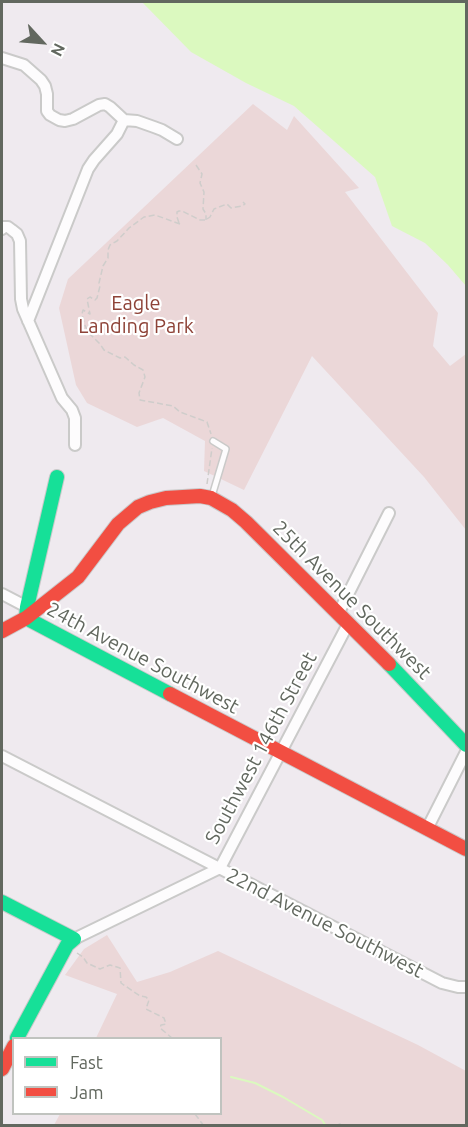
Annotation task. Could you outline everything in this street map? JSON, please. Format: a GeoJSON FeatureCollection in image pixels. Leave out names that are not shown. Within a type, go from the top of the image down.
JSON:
{"type":"FeatureCollection","features":[{"type":"Feature","properties":{"kind":"street"},"geometry":{"type":"LineString","coordinates":[[2,58],[24,65],[41,80],[47,94],[47,111],[53,118],[65,121],[99,105],[105,105],[110,106],[124,120],[137,121],[154,127],[177,139]]}},
{"type":"Feature","properties":{"kind":"street"},"geometry":{"type":"LineString","coordinates":[[28,321],[88,169],[117,134],[124,120]]}},
{"type":"Feature","properties":{"kind":"street"},"geometry":{"type":"LineString","coordinates":[[2,228],[8,227],[17,234],[20,241],[23,309],[62,398],[72,410],[75,418],[75,445]]}},
{"type":"Feature","properties":{"kind":"street"},"geometry":{"type":"LineString","coordinates":[[26,613],[57,477]]}},
{"type":"Feature","properties":{"kind":"street"},"geometry":{"type":"LineString","coordinates":[[2,631],[78,577],[126,515],[138,507],[166,498],[206,494]]}},
{"type":"Feature","properties":{"kind":"street","name":"25th Avenue Southwest"},"geometry":{"type":"LineString","coordinates":[[206,494],[232,510],[246,522],[366,640],[466,745]]}},
{"type":"Feature","properties":{"kind":"street","name":"Southwest 146th Street"},"geometry":{"type":"LineString","coordinates":[[70,942],[220,868],[280,753],[343,619],[389,513]]}},
{"type":"Feature","properties":{"kind":"street","name":"24th Avenue Southwest"},"geometry":{"type":"LineString","coordinates":[[2,594],[26,613],[280,753],[466,849]]}},
{"type":"Feature","properties":{"kind":"street"},"geometry":{"type":"LineString","coordinates":[[427,829],[466,752]]}},
{"type":"Feature","properties":{"kind":"street","name":"22nd Avenue Southwest"},"geometry":{"type":"LineString","coordinates":[[2,756],[442,983],[462,987]]}},
{"type":"Feature","properties":{"kind":"street"},"geometry":{"type":"LineString","coordinates":[[2,902],[70,942],[18,1037]]}},
{"type":"Feature","properties":{"kind":"street"},"geometry":{"type":"LineString","coordinates":[[2,1070],[12,1050]]}},
{"type":"Feature","properties":{"kind":"lane"},"geometry":{"type":"LineString","coordinates":[[206,494],[226,452],[226,449],[213,441]]}},
{"type":"Feature","properties":{"kind":"path"},"geometry":{"type":"LineString","coordinates":[[196,165],[201,174],[200,183],[204,192],[203,209],[206,220]]}},
{"type":"Feature","properties":{"kind":"path"},"geometry":{"type":"LineString","coordinates":[[206,494],[213,441],[207,422],[180,412],[173,406],[140,400],[139,393],[145,377],[143,370],[125,357],[120,358],[104,350],[88,332],[82,314],[83,310],[90,314],[87,299],[98,298],[103,266],[108,258],[111,245],[144,217],[155,215],[180,224],[177,212],[182,211],[200,220],[206,220],[214,209],[227,204],[233,208],[244,204]]}},
{"type":"Feature","properties":{"kind":"path"},"geometry":{"type":"LineString","coordinates":[[70,942],[87,963],[100,969],[110,964],[120,968],[121,982],[149,1000],[146,1009],[164,1018],[166,1024],[161,1025],[160,1028],[171,1037]]}},
{"type":"Feature","properties":{"kind":"path"},"geometry":{"type":"LineString","coordinates":[[335,1125],[348,1125]]}},
{"type":"Feature","properties":{"kind":"green space","name":"Eagle Landing Park"},"geometry":{"type":"Polygon","coordinates":[[[253,104],[287,130],[294,116],[359,188],[345,192],[438,313],[433,346],[450,366],[466,354],[466,530],[424,477],[312,356],[244,490],[204,471],[205,441],[163,418],[137,427],[87,403],[76,385],[59,308],[68,279],[253,104]]]}},
{"type":"Feature","properties":{"kind":"green space"},"geometry":{"type":"Polygon","coordinates":[[[107,935],[137,982],[170,972],[218,951],[418,1045],[466,1071],[466,1125],[54,1125],[59,1115],[222,1115],[222,1037],[96,1037],[117,994],[65,975],[84,949],[107,935]]]}},
{"type":"Feature","properties":{"kind":"shaded area"},"geometry":{"type":"Polygon","coordinates":[[[142,2],[466,2],[466,286],[425,243],[392,226],[375,177],[294,106],[246,83],[191,52],[142,2]]]}},
{"type":"Feature","properties":{"kind":"waterway"},"geometry":{"type":"LineString","coordinates":[[231,1077],[255,1083],[283,1097],[322,1120],[326,1126]]}},
{"type":"Feature","properties":{"kind":"traffic: fast"},"geometry":{"type":"LineString","coordinates":[[57,477],[26,618],[170,694]]}},
{"type":"Feature","properties":{"kind":"traffic: fast"},"geometry":{"type":"LineString","coordinates":[[389,664],[466,745]]}},
{"type":"Feature","properties":{"kind":"traffic: fast"},"geometry":{"type":"LineString","coordinates":[[2,902],[74,939],[67,945],[18,1037]]}},
{"type":"Feature","properties":{"kind":"traffic: jam"},"geometry":{"type":"LineString","coordinates":[[2,631],[26,618],[78,577],[118,524],[138,507],[166,498],[200,496],[211,498],[232,510],[246,522],[389,664]]}},
{"type":"Feature","properties":{"kind":"traffic: jam"},"geometry":{"type":"LineString","coordinates":[[170,694],[466,849]]}},
{"type":"Feature","properties":{"kind":"traffic: jam"},"geometry":{"type":"LineString","coordinates":[[2,1069],[12,1050]]}}]}
